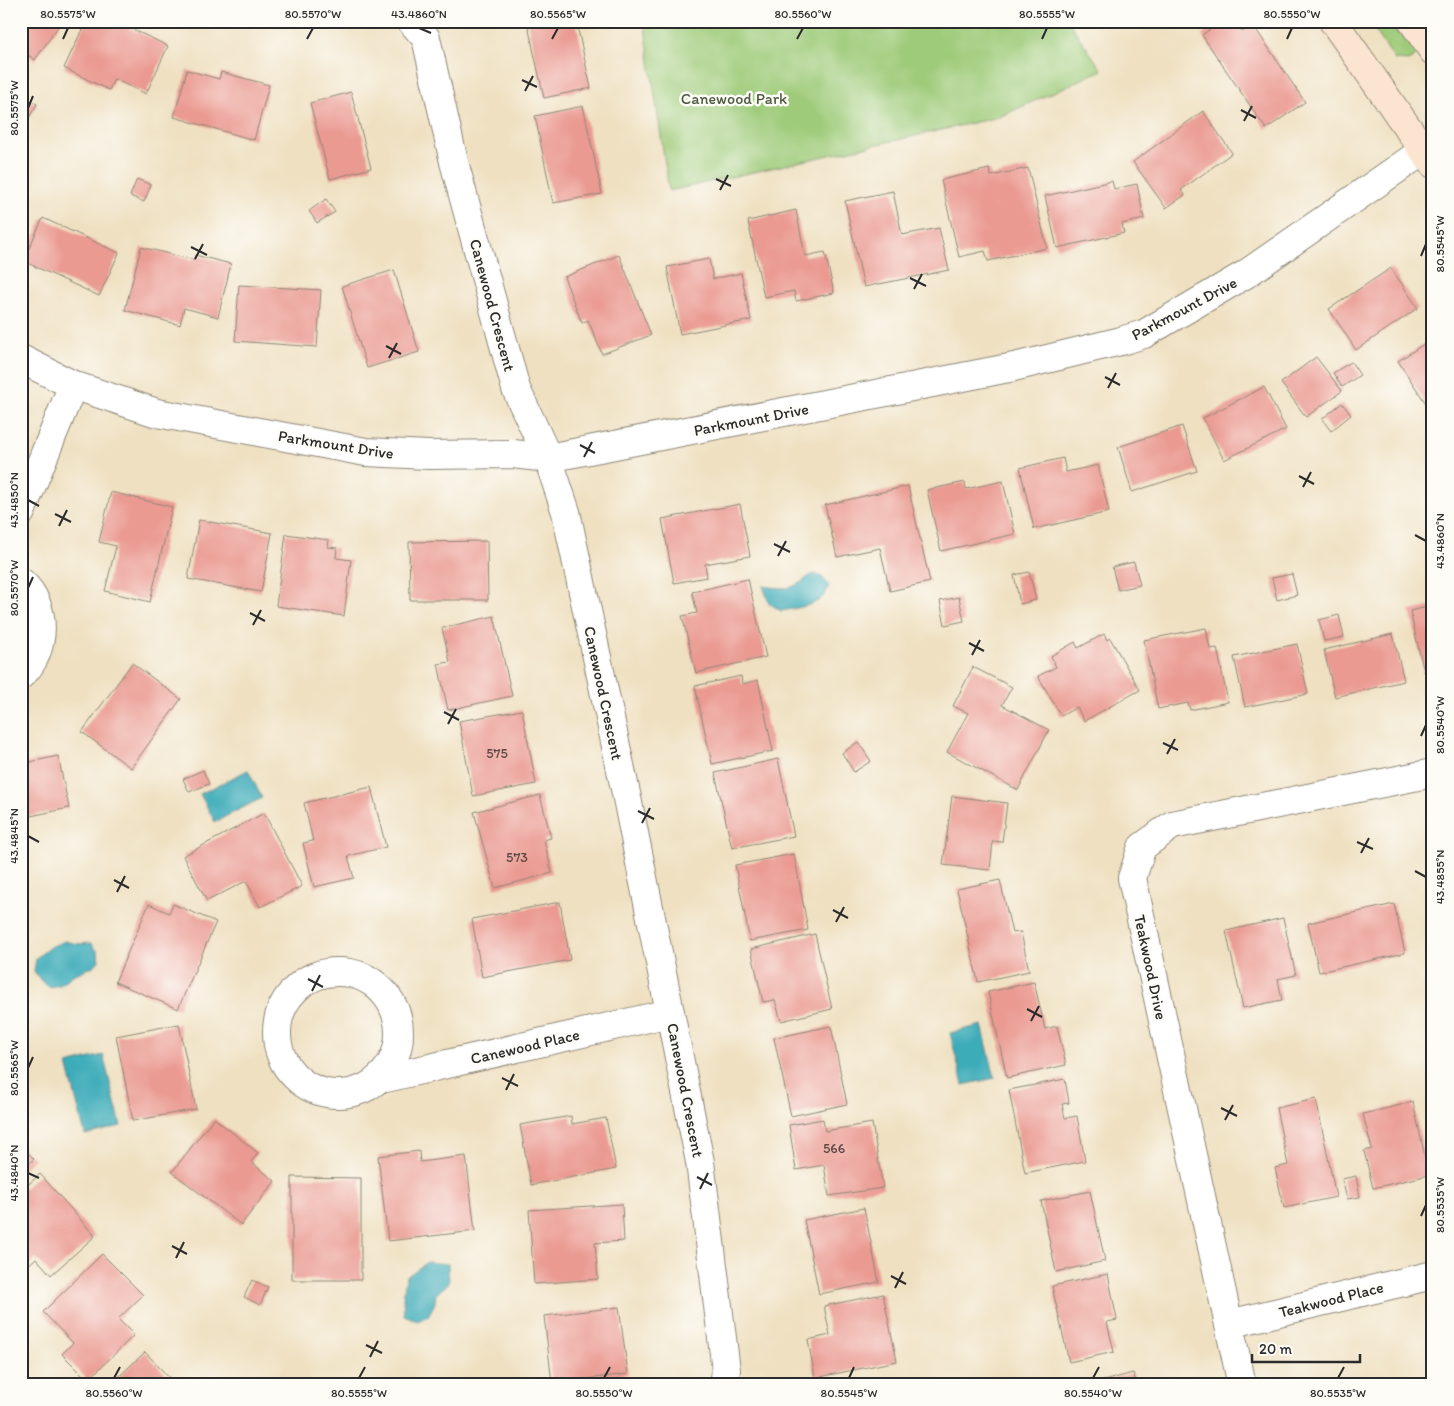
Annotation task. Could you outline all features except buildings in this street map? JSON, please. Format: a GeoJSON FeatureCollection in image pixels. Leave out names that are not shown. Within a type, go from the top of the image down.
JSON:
{"type":"FeatureCollection","features":[{"type":"Feature","properties":{"kind":"street","name":"Canewood Crescent"},"geometry":{"type":"LineString","coordinates":[[411,21],[426,38],[454,162],[516,389],[548,458],[566,512],[608,704],[700,1162],[726,1370],[724,1385]]}},
{"type":"Feature","properties":{"kind":"street"},"geometry":{"type":"LineString","coordinates":[[1333,21],[1430,153]]}},
{"type":"Feature","properties":{"kind":"street"},"geometry":{"type":"LineString","coordinates":[[1412,21],[1433,51]]}},
{"type":"Feature","properties":{"kind":"street","name":"Parkmount Drive"},"geometry":{"type":"LineString","coordinates":[[21,359],[73,386],[157,413],[366,452],[428,455],[513,454],[548,458],[1014,367],[1144,334],[1246,274],[1430,153]]}},
{"type":"Feature","properties":{"kind":"street"},"geometry":{"type":"LineString","coordinates":[[21,512],[73,386]]}},
{"type":"Feature","properties":{"kind":"street"},"geometry":{"type":"LineString","coordinates":[[21,582],[28,588],[38,608],[42,630],[37,653],[29,667],[21,675]]}},
{"type":"Feature","properties":{"kind":"street","name":"Teakwood Drive"},"geometry":{"type":"LineString","coordinates":[[1242,1385],[1132,878],[1142,847],[1172,825],[1433,773]]}},
{"type":"Feature","properties":{"kind":"street","name":"Canewood Place"},"geometry":{"type":"LineString","coordinates":[[379,1078],[395,1056],[399,1035],[396,1012],[385,994],[369,980],[338,972],[323,973],[303,982],[294,990],[282,1007],[277,1023],[278,1047],[287,1067],[294,1076],[311,1089],[346,1094],[361,1090],[379,1078],[386,1078],[670,1013]]}},
{"type":"Feature","properties":{"kind":"street","name":"Teakwood Place"},"geometry":{"type":"LineString","coordinates":[[1229,1324],[1433,1275]]}},
{"type":"Feature","properties":{"kind":"green space","name":"Canewood Park"},"geometry":{"type":"Polygon","coordinates":[[[644,21],[1068,21],[1102,70],[999,117],[669,191],[644,21]]]}},
{"type":"Feature","properties":{"kind":"green space"},"geometry":{"type":"Polygon","coordinates":[[[1369,21],[1400,21],[1416,45],[1416,56],[1409,61],[1395,60],[1369,21]]]}},
{"type":"Feature","properties":{"kind":"water"},"geometry":{"type":"Polygon","coordinates":[[[814,574],[822,577],[829,586],[820,600],[804,607],[781,611],[769,603],[763,586],[793,587],[814,574]]]}},
{"type":"Feature","properties":{"kind":"water"},"geometry":{"type":"Polygon","coordinates":[[[248,770],[262,798],[215,822],[200,794],[248,770]]]}},
{"type":"Feature","properties":{"kind":"water"},"geometry":{"type":"Polygon","coordinates":[[[65,941],[77,944],[91,943],[98,952],[99,961],[92,967],[73,975],[60,985],[49,987],[41,981],[34,971],[36,958],[50,947],[65,941]]]}},
{"type":"Feature","properties":{"kind":"water"},"geometry":{"type":"Polygon","coordinates":[[[982,1025],[995,1078],[963,1085],[950,1033],[982,1025]]]}},
{"type":"Feature","properties":{"kind":"water"},"geometry":{"type":"Polygon","coordinates":[[[103,1055],[121,1126],[85,1135],[67,1064],[103,1055]]]}},
{"type":"Feature","properties":{"kind":"water"},"geometry":{"type":"Polygon","coordinates":[[[427,1262],[448,1264],[449,1283],[436,1294],[435,1303],[428,1316],[418,1321],[404,1315],[403,1298],[406,1277],[427,1262]]]}}]}
